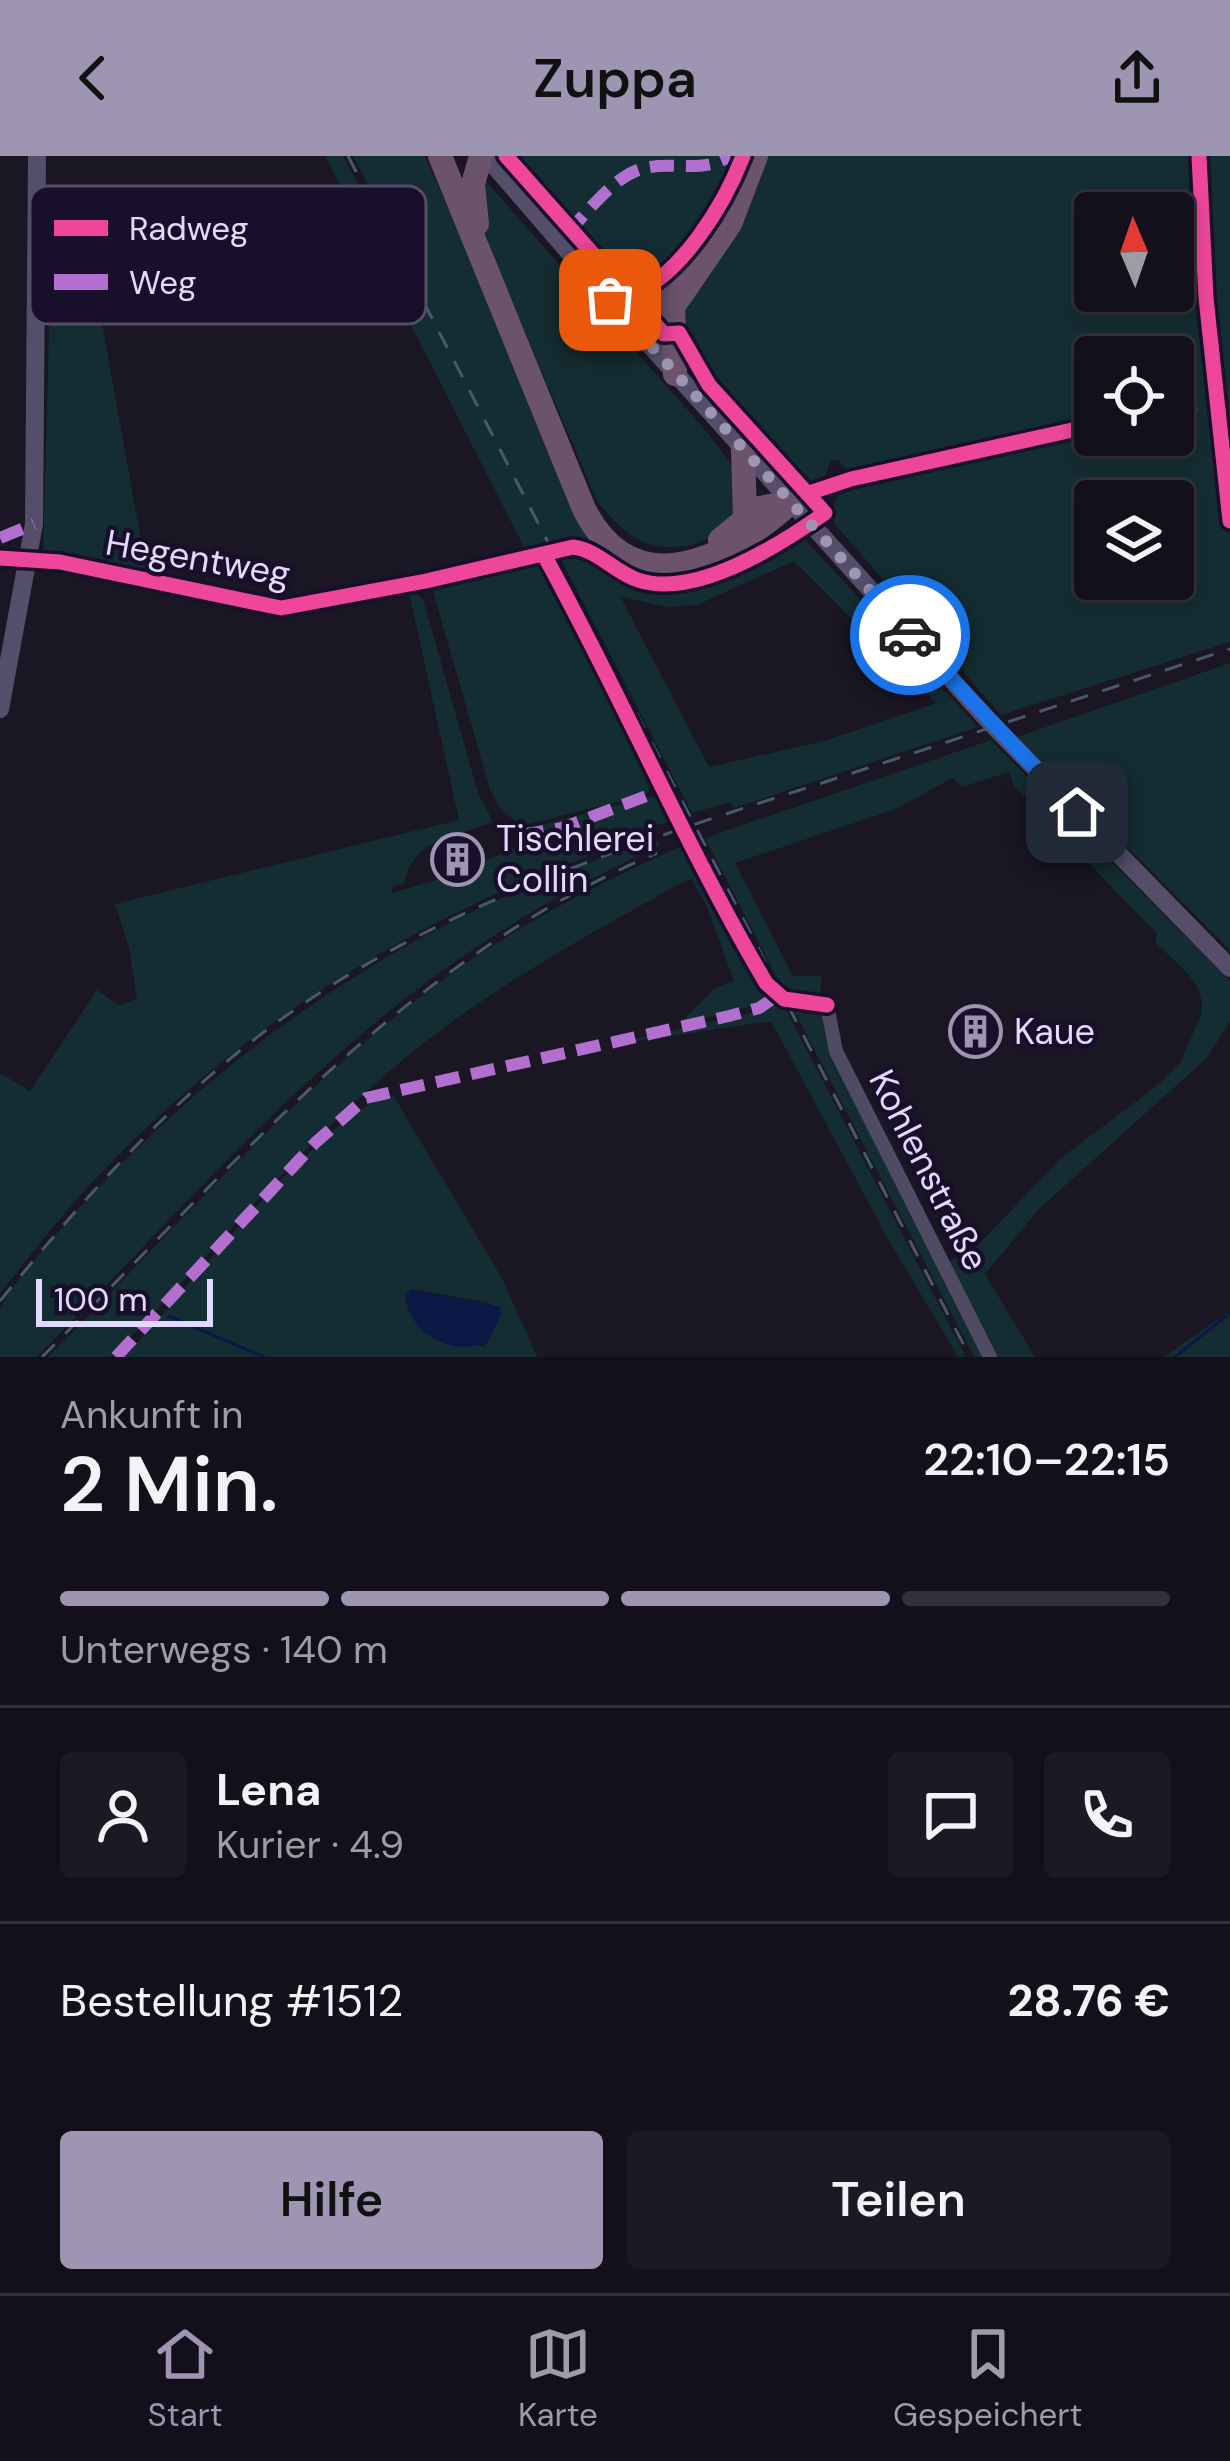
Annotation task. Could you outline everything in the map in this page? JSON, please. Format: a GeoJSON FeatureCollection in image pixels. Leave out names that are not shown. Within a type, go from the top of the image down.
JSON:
{"type":"FeatureCollection","features":[{"type":"Feature","properties":{"kind":"highway"},"geometry":{"type":"LineString","coordinates":[[440,156],[592,524],[611,547],[643,563],[663,566],[701,561],[767,524],[791,502]]}},
{"type":"Feature","properties":{"kind":"highway"},"geometry":{"type":"LineString","coordinates":[[483,156],[473,184],[483,256]]}},
{"type":"Feature","properties":{"kind":"highway"},"geometry":{"type":"LineString","coordinates":[[631,325],[652,320],[673,307],[719,242],[756,156]]}},
{"type":"Feature","properties":{"kind":"highway"},"geometry":{"type":"LineString","coordinates":[[631,325],[699,253],[740,196]]}},
{"type":"Feature","properties":{"kind":"highway"},"geometry":{"type":"LineString","coordinates":[[673,307],[675,374]]}},
{"type":"Feature","properties":{"kind":"highway"},"geometry":{"type":"LineString","coordinates":[[743,450],[745,517]]}},
{"type":"Feature","properties":{"kind":"highway"},"geometry":{"type":"LineString","coordinates":[[579,490],[599,519],[620,538],[646,552],[664,555],[699,551],[745,517],[791,502]]}},
{"type":"Feature","properties":{"kind":"main road"},"geometry":{"type":"LineString","coordinates":[[37,156],[37,186]]}},
{"type":"Feature","properties":{"kind":"main road"},"geometry":{"type":"LineString","coordinates":[[483,156],[985,717],[1230,968]]}},
{"type":"Feature","properties":{"kind":"main road"},"geometry":{"type":"LineString","coordinates":[[0,709],[29,559],[36,477],[36,324]]}},
{"type":"Feature","properties":{"kind":"street","name":"Hegentweg"},"geometry":{"type":"LineString","coordinates":[[0,558],[29,559],[280,608],[426,581]]}},
{"type":"Feature","properties":{"kind":"street","name":"Kohlenstraße"},"geometry":{"type":"LineString","coordinates":[[827,1005],[836,1051],[990,1357]]}},
{"type":"Feature","properties":{"kind":"green space"},"geometry":{"type":"Polygon","coordinates":[[[325,156],[343,156],[359,186],[340,186],[325,156]]]}},
{"type":"Feature","properties":{"kind":"green space"},"geometry":{"type":"Polygon","coordinates":[[[353,156],[425,156],[596,540],[527,553],[410,324],[426,324],[426,186],[368,186],[353,156]]]}},
{"type":"Feature","properties":{"kind":"green space"},"geometry":{"type":"Polygon","coordinates":[[[514,156],[739,156],[694,233],[661,269],[630,286],[514,156]]]}},
{"type":"Feature","properties":{"kind":"green space"},"geometry":{"type":"Polygon","coordinates":[[[763,156],[1230,156],[1230,642],[1001,715],[833,522],[832,510],[841,487],[967,457],[966,451],[856,475],[839,460],[830,461],[825,478],[807,486],[713,387],[677,317],[763,156]]]}},
{"type":"Feature","properties":{"kind":"green space"},"geometry":{"type":"Polygon","coordinates":[[[484,179],[729,461],[738,480],[739,499],[723,528],[708,538],[656,546],[627,532],[597,501],[495,262],[485,232],[484,179]]]}},
{"type":"Feature","properties":{"kind":"green space"},"geometry":{"type":"Polygon","coordinates":[[[49,324],[102,324],[147,573],[43,555],[49,324]]]}},
{"type":"Feature","properties":{"kind":"green space"},"geometry":{"type":"Polygon","coordinates":[[[800,534],[978,727],[734,808],[730,802],[692,813],[558,554],[583,551],[623,577],[674,586],[716,575],[800,534]],[[794,561],[697,605],[666,607],[620,596],[709,767],[824,741],[936,703],[794,561]]]}},
{"type":"Feature","properties":{"kind":"green space"},"geometry":{"type":"Polygon","coordinates":[[[523,558],[540,559],[553,575],[656,780],[645,795],[521,826],[501,809],[490,790],[432,588],[440,578],[523,558]]]}},
{"type":"Feature","properties":{"kind":"green space"},"geometry":{"type":"Polygon","coordinates":[[[408,588],[423,599],[478,793],[493,822],[426,848],[409,868],[405,883],[392,887],[392,893],[463,872],[466,878],[478,874],[475,865],[525,844],[558,847],[645,837],[489,897],[415,934],[274,1022],[146,1128],[76,1201],[0,1293],[0,1073],[30,1091],[97,990],[119,1005],[137,999],[129,948],[115,904],[459,820],[408,588]]]}},
{"type":"Feature","properties":{"kind":"green space"},"geometry":{"type":"Polygon","coordinates":[[[1230,663],[1230,950],[1017,737],[1230,663]]]}},
{"type":"Feature","properties":{"kind":"green space"},"geometry":{"type":"Polygon","coordinates":[[[991,740],[1230,981],[1230,1021],[1207,1058],[1039,1209],[985,1274],[1035,1357],[996,1357],[947,1263],[978,1245],[1061,1158],[1180,1063],[1201,1015],[1195,984],[1155,942],[1157,934],[1014,786],[1009,772],[962,787],[952,778],[896,809],[735,863],[793,976],[822,976],[814,1000],[787,997],[705,838],[991,740]]]}},
{"type":"Feature","properties":{"kind":"green space"},"geometry":{"type":"Polygon","coordinates":[[[660,794],[678,819],[583,836],[526,829],[660,794]]]}},
{"type":"Feature","properties":{"kind":"green space"},"geometry":{"type":"Polygon","coordinates":[[[658,841],[659,846],[497,933],[390,1010],[234,1154],[37,1357],[0,1357],[0,1311],[27,1269],[155,1131],[284,1024],[353,978],[501,898],[658,841]]]}},
{"type":"Feature","properties":{"kind":"green space"},"geometry":{"type":"Polygon","coordinates":[[[690,843],[769,995],[765,1003],[678,1025],[714,989],[734,981],[708,909],[692,879],[683,882],[491,995],[419,1046],[279,1177],[112,1357],[48,1357],[292,1108],[396,1016],[537,918],[690,843]]]}},
{"type":"Feature","properties":{"kind":"green space"},"geometry":{"type":"Polygon","coordinates":[[[777,1000],[966,1357],[958,1357],[888,1239],[771,1021],[602,1046],[764,1010],[777,1000]]]}},
{"type":"Feature","properties":{"kind":"green space"},"geometry":{"type":"Polygon","coordinates":[[[790,1003],[822,1013],[830,1052],[986,1357],[974,1357],[790,1003]]]}},
{"type":"Feature","properties":{"kind":"green space"},"geometry":{"type":"Polygon","coordinates":[[[393,1095],[503,1280],[537,1357],[124,1357],[291,1170],[363,1109],[393,1095]],[[412,1289],[405,1295],[483,1347],[490,1303],[412,1289]]]}},
{"type":"Feature","properties":{"kind":"green space"},"geometry":{"type":"Polygon","coordinates":[[[1230,1311],[1230,1357],[1164,1357],[1230,1311]]]}},
{"type":"Feature","properties":{"kind":"water"},"geometry":{"type":"Polygon","coordinates":[[[411,1289],[500,1307],[501,1315],[487,1343],[474,1347],[447,1344],[415,1321],[405,1295],[411,1289]]]}},
{"type":"Feature","properties":{"kind":"waterway"},"geometry":{"type":"LineString","coordinates":[[1175,1357],[1230,1313]]}},
{"type":"Feature","properties":{"kind":"waterway"},"geometry":{"type":"LineString","coordinates":[[169,1316],[264,1357]]}},
{"type":"Feature","properties":{"kind":"railway"},"geometry":{"type":"LineString","coordinates":[[348,156],[364,186]]}},
{"type":"Feature","properties":{"kind":"railway"},"geometry":{"type":"LineString","coordinates":[[426,307],[970,1357]]}},
{"type":"Feature","properties":{"kind":"railway"},"geometry":{"type":"LineString","coordinates":[[0,1301],[97,1188],[202,1083],[280,1020],[408,942],[474,909],[612,853],[1230,649]]}},
{"type":"Feature","properties":{"kind":"railway"},"geometry":{"type":"LineString","coordinates":[[42,1357],[254,1143],[401,1010],[481,951],[565,898],[657,853]]}},
{"type":"Feature","properties":{"kind":"marked path"},"geometry":{"type":"LineString","coordinates":[[567,233],[609,189],[638,170],[708,165],[730,156]]}},
{"type":"Feature","properties":{"kind":"marked path"},"geometry":{"type":"LineString","coordinates":[[1194,405],[1226,400]]}},
{"type":"Feature","properties":{"kind":"marked path"},"geometry":{"type":"LineString","coordinates":[[0,538],[34,524]]}},
{"type":"Feature","properties":{"kind":"marked path"},"geometry":{"type":"LineString","coordinates":[[520,835],[562,828],[662,790]]}},
{"type":"Feature","properties":{"kind":"marked path"},"geometry":{"type":"LineString","coordinates":[[116,1357],[315,1143],[366,1098],[729,1016],[759,1008],[777,996]]}},
{"type":"Feature","properties":{"kind":"cycle path"},"geometry":{"type":"LineString","coordinates":[[0,558],[60,562],[281,608],[573,547],[638,580],[685,582],[736,566],[825,513],[709,385],[679,333],[664,334],[506,156]]}},
{"type":"Feature","properties":{"kind":"cycle path"},"geometry":{"type":"LineString","coordinates":[[629,295],[648,286],[683,256],[725,195],[743,156]]}},
{"type":"Feature","properties":{"kind":"cycle path"},"geometry":{"type":"LineString","coordinates":[[1199,156],[1206,298],[1230,521]]}},
{"type":"Feature","properties":{"kind":"cycle path"},"geometry":{"type":"LineString","coordinates":[[809,493],[851,479],[1074,430]]}},
{"type":"Feature","properties":{"kind":"cycle path"},"geometry":{"type":"LineString","coordinates":[[544,555],[766,983],[784,999],[827,1005]]}},
{"type":"Feature","properties":{"kind":"way so far"},"geometry":{"type":"LineString","coordinates":[[610,300],[910,635]]}},
{"type":"Feature","properties":{"kind":"place","name":"Tischlerei Collin"},"geometry":{"type":"Point","coordinates":[457,859]}},
{"type":"Feature","properties":{"kind":"place","name":"Kaue"},"geometry":{"type":"Point","coordinates":[975,1031]}},
{"type":"Feature","properties":{"kind":"route"},"geometry":{"type":"LineString","coordinates":[[910,635],[1077,812]]}}]}
